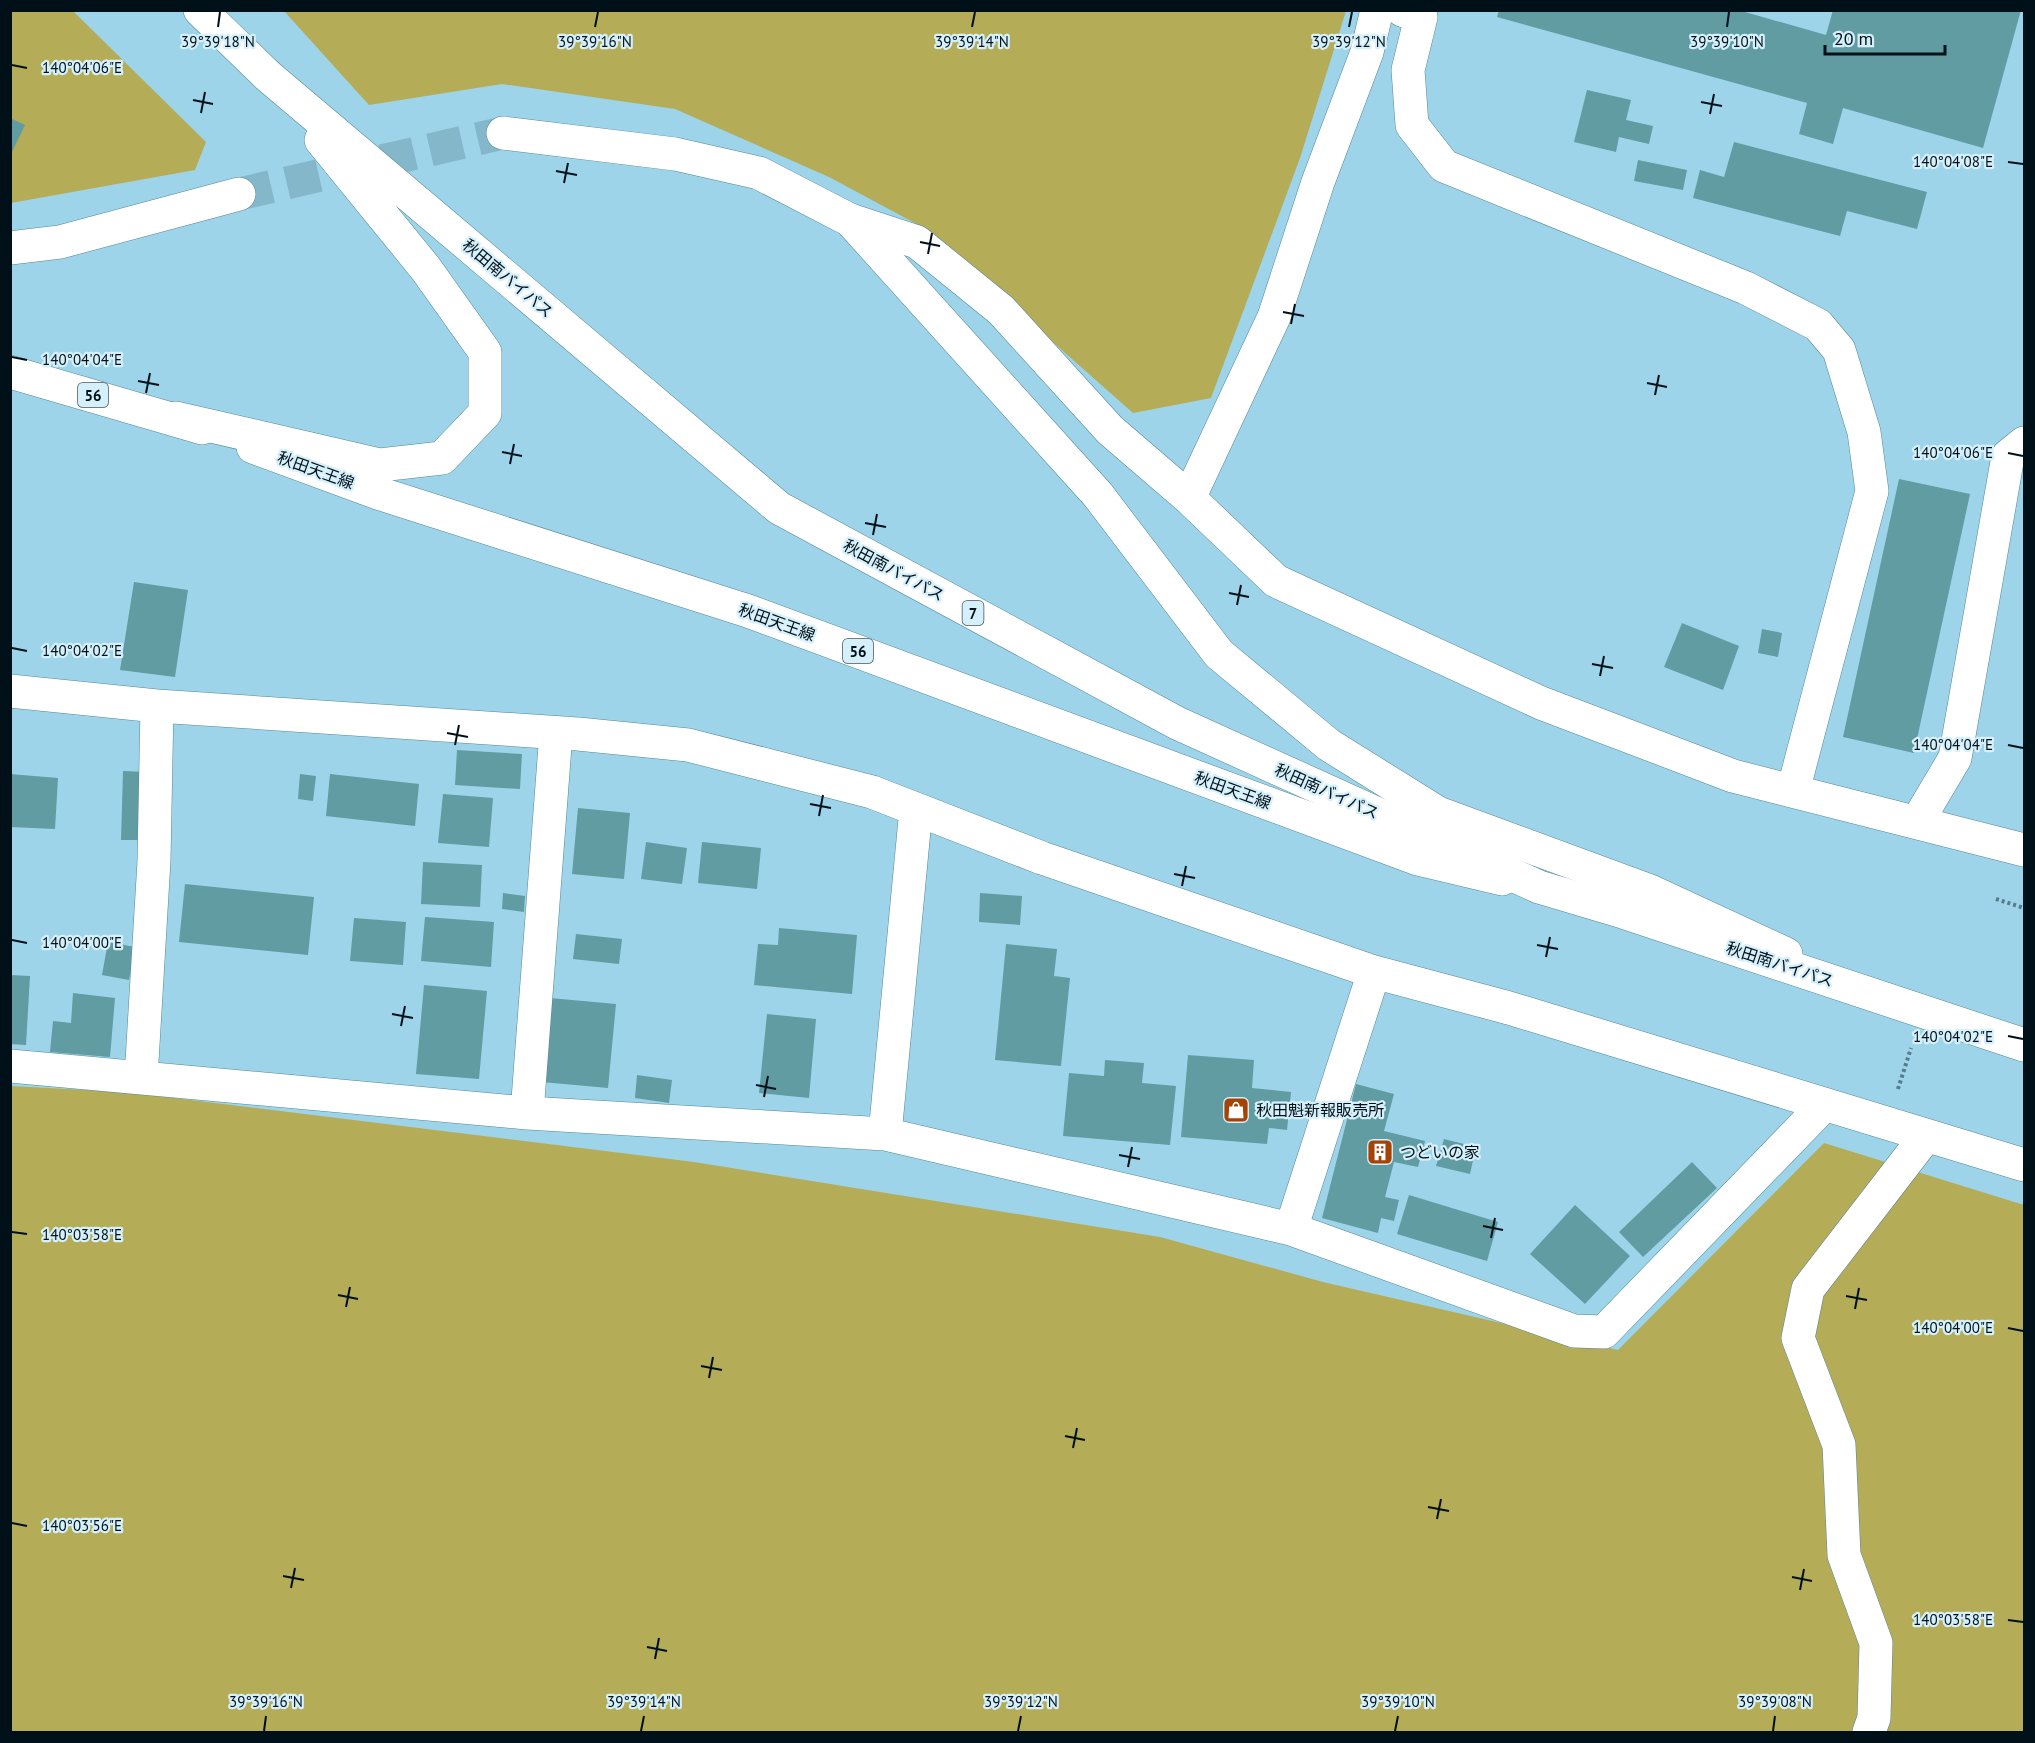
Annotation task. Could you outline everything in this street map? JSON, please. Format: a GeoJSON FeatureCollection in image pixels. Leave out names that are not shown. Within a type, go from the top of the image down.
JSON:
{"type":"FeatureCollection","features":[{"type":"Feature","properties":{"kind":"main road","name":"秋田南バイパス"},"geometry":{"type":"LineString","coordinates":[[200,10],[268,76],[779,508],[1177,723],[1539,887],[1877,996]]}},
{"type":"Feature","properties":{"kind":"main road"},"geometry":{"type":"LineString","coordinates":[[1189,498],[1274,317],[1318,182],[1367,52],[1377,10]]}},
{"type":"Feature","properties":{"kind":"main road"},"geometry":{"type":"LineString","coordinates":[[1402,10],[1421,17],[1408,70],[1412,125],[1444,166],[1746,288],[1818,326],[1839,350],[1864,432],[1872,491],[1793,792]]}},
{"type":"Feature","properties":{"kind":"main road"},"geometry":{"type":"LineString","coordinates":[[176,418],[380,465],[442,458],[485,413],[485,352],[426,269],[268,76]]}},
{"type":"Feature","properties":{"kind":"main road"},"geometry":{"type":"LineString","coordinates":[[502,133],[675,154],[759,173],[850,220],[917,242],[1001,309],[1110,430],[1189,498],[1276,581],[1541,703],[1733,776],[2025,850]]}},
{"type":"Feature","properties":{"kind":"main road"},"geometry":{"type":"LineString","coordinates":[[10,248],[60,242],[239,194]]}},
{"type":"Feature","properties":{"kind":"main road"},"geometry":{"type":"LineString","coordinates":[[850,220],[1098,495],[1220,654],[1329,745],[1438,813],[1650,891],[1877,996]]}},
{"type":"Feature","properties":{"kind":"main road","name":"秋田天王線"},"geometry":{"type":"LineString","coordinates":[[10,372],[176,418],[378,493],[748,611],[1418,859],[1539,887]]}},
{"type":"Feature","properties":{"kind":"main road"},"geometry":{"type":"LineString","coordinates":[[1917,822],[1955,758],[2008,456],[2025,443]]}},
{"type":"Feature","properties":{"kind":"main road"},"geometry":{"type":"LineString","coordinates":[[10,691],[157,706],[556,733],[688,745],[872,792],[1042,858],[1374,972],[1509,1008],[2025,1165]]}},
{"type":"Feature","properties":{"kind":"main road"},"geometry":{"type":"LineString","coordinates":[[141,1078],[154,861],[157,706]]}},
{"type":"Feature","properties":{"kind":"main road"},"geometry":{"type":"LineString","coordinates":[[527,1113],[556,733]]}},
{"type":"Feature","properties":{"kind":"main road"},"geometry":{"type":"LineString","coordinates":[[885,1134],[916,809]]}},
{"type":"Feature","properties":{"kind":"main road"},"geometry":{"type":"LineString","coordinates":[[1291,1229],[1374,972]]}},
{"type":"Feature","properties":{"kind":"main road","name":"7"},"geometry":{"type":"LineString","coordinates":[[1877,996],[2025,1045]]}},
{"type":"Feature","properties":{"kind":"main road"},"geometry":{"type":"LineString","coordinates":[[10,1066],[527,1113],[885,1134],[1291,1229],[1574,1330],[1604,1332],[1824,1105]]}},
{"type":"Feature","properties":{"kind":"main road"},"geometry":{"type":"LineString","coordinates":[[1869,1732],[1875,1718],[1876,1643],[1844,1555],[1839,1444],[1798,1338],[1808,1289],[1926,1136]]}},
{"type":"Feature","properties":{"kind":"path"},"geometry":{"type":"LineString","coordinates":[[1996,899],[2025,908]]}},
{"type":"Feature","properties":{"kind":"shaded area"},"geometry":{"type":"Polygon","coordinates":[[[11,11],[73,11],[206,142],[195,170],[11,203],[11,11]]]}},
{"type":"Feature","properties":{"kind":"shaded area"},"geometry":{"type":"Polygon","coordinates":[[[284,11],[1346,11],[1300,158],[1211,398],[1133,413],[924,228],[829,177],[675,109],[502,84],[369,105],[284,11]]]}},
{"type":"Feature","properties":{"kind":"shaded area"},"geometry":{"type":"Polygon","coordinates":[[[10,1086],[125,1092],[694,1162],[1160,1237],[1323,1282],[1618,1350],[1824,1143],[2024,1205],[2024,1732],[11,1732],[10,1086]]]}},
{"type":"Feature","properties":{"kind":"building"},"geometry":{"type":"Polygon","coordinates":[[[1499,10],[1738,10],[1826,35],[1833,10],[2021,10],[1983,148],[1843,108],[1833,144],[1799,134],[1807,103],[1497,17],[1499,10]]]}},
{"type":"Feature","properties":{"kind":"building"},"geometry":{"type":"Polygon","coordinates":[[[1587,90],[1631,100],[1626,120],[1653,126],[1649,144],[1619,137],[1616,152],[1574,142],[1587,90]]]}},
{"type":"Feature","properties":{"kind":"building"},"geometry":{"type":"Polygon","coordinates":[[[10,118],[25,125],[10,156],[10,118]]]}},
{"type":"Feature","properties":{"kind":"building"},"geometry":{"type":"Polygon","coordinates":[[[1734,142],[1927,192],[1917,229],[1847,211],[1840,236],[1693,198],[1700,170],[1724,177],[1734,142]]]}},
{"type":"Feature","properties":{"kind":"building"},"geometry":{"type":"Polygon","coordinates":[[[1638,160],[1687,170],[1683,190],[1634,181],[1638,160]]]}},
{"type":"Feature","properties":{"kind":"building"},"geometry":{"type":"Polygon","coordinates":[[[1899,479],[1970,494],[1914,753],[1843,737],[1899,479]]]}},
{"type":"Feature","properties":{"kind":"building"},"geometry":{"type":"Polygon","coordinates":[[[134,582],[188,590],[175,677],[120,670],[134,582]]]}},
{"type":"Feature","properties":{"kind":"building"},"geometry":{"type":"Polygon","coordinates":[[[1682,623],[1739,646],[1723,690],[1664,667],[1682,623]]]}},
{"type":"Feature","properties":{"kind":"building"},"geometry":{"type":"Polygon","coordinates":[[[1762,629],[1782,633],[1778,657],[1758,653],[1762,629]]]}},
{"type":"Feature","properties":{"kind":"building"},"geometry":{"type":"Polygon","coordinates":[[[457,750],[522,754],[520,789],[455,785],[457,750]]]}},
{"type":"Feature","properties":{"kind":"building"},"geometry":{"type":"Polygon","coordinates":[[[123,771],[147,772],[144,840],[121,840],[123,771]]]}},
{"type":"Feature","properties":{"kind":"building"},"geometry":{"type":"Polygon","coordinates":[[[10,774],[58,778],[55,829],[10,827],[10,774]]]}},
{"type":"Feature","properties":{"kind":"building"},"geometry":{"type":"Polygon","coordinates":[[[300,774],[316,776],[313,801],[298,799],[300,774]]]}},
{"type":"Feature","properties":{"kind":"building"},"geometry":{"type":"Polygon","coordinates":[[[330,774],[419,784],[415,826],[326,816],[330,774]]]}},
{"type":"Feature","properties":{"kind":"building"},"geometry":{"type":"Polygon","coordinates":[[[443,794],[493,798],[489,847],[438,843],[443,794]]]}},
{"type":"Feature","properties":{"kind":"building"},"geometry":{"type":"Polygon","coordinates":[[[578,808],[630,813],[624,879],[572,874],[578,808]]]}},
{"type":"Feature","properties":{"kind":"building"},"geometry":{"type":"Polygon","coordinates":[[[646,842],[687,848],[682,884],[641,879],[646,842]]]}},
{"type":"Feature","properties":{"kind":"building"},"geometry":{"type":"Polygon","coordinates":[[[702,842],[761,848],[757,889],[698,883],[702,842]]]}},
{"type":"Feature","properties":{"kind":"building"},"geometry":{"type":"Polygon","coordinates":[[[423,862],[482,865],[480,907],[421,904],[423,862]]]}},
{"type":"Feature","properties":{"kind":"building"},"geometry":{"type":"Polygon","coordinates":[[[185,884],[314,897],[308,955],[179,942],[185,884]]]}},
{"type":"Feature","properties":{"kind":"building"},"geometry":{"type":"Polygon","coordinates":[[[503,893],[525,896],[524,912],[502,909],[503,893]]]}},
{"type":"Feature","properties":{"kind":"building"},"geometry":{"type":"Polygon","coordinates":[[[980,893],[1022,896],[1020,925],[979,922],[980,893]]]}},
{"type":"Feature","properties":{"kind":"building"},"geometry":{"type":"Polygon","coordinates":[[[425,917],[494,922],[491,967],[421,961],[425,917]]]}},
{"type":"Feature","properties":{"kind":"building"},"geometry":{"type":"Polygon","coordinates":[[[354,918],[406,922],[403,965],[350,961],[354,918]]]}},
{"type":"Feature","properties":{"kind":"building"},"geometry":{"type":"Polygon","coordinates":[[[779,928],[857,935],[852,994],[754,985],[758,944],[778,945],[779,928]]]}},
{"type":"Feature","properties":{"kind":"building"},"geometry":{"type":"Polygon","coordinates":[[[576,934],[622,939],[619,964],[573,959],[576,934]]]}},
{"type":"Feature","properties":{"kind":"building"},"geometry":{"type":"Polygon","coordinates":[[[108,942],[135,947],[129,980],[102,975],[108,942]]]}},
{"type":"Feature","properties":{"kind":"building"},"geometry":{"type":"Polygon","coordinates":[[[1006,944],[1057,949],[1054,976],[1070,978],[1061,1066],[995,1060],[1006,944]]]}},
{"type":"Feature","properties":{"kind":"building"},"geometry":{"type":"Polygon","coordinates":[[[10,975],[30,976],[26,1045],[10,1044],[10,975]]]}},
{"type":"Feature","properties":{"kind":"building"},"geometry":{"type":"Polygon","coordinates":[[[424,985],[487,991],[479,1079],[416,1074],[424,985]]]}},
{"type":"Feature","properties":{"kind":"building"},"geometry":{"type":"Polygon","coordinates":[[[73,993],[115,998],[110,1057],[50,1052],[53,1021],[71,1023],[73,993]]]}},
{"type":"Feature","properties":{"kind":"building"},"geometry":{"type":"Polygon","coordinates":[[[550,998],[616,1004],[608,1088],[542,1082],[550,998]]]}},
{"type":"Feature","properties":{"kind":"building"},"geometry":{"type":"Polygon","coordinates":[[[767,1014],[816,1019],[809,1098],[759,1093],[767,1014]]]}},
{"type":"Feature","properties":{"kind":"building","name":"秋田魁新報販売所"},"geometry":{"type":"Polygon","coordinates":[[[1188,1055],[1254,1060],[1252,1088],[1291,1092],[1287,1130],[1269,1128],[1267,1144],[1181,1137],[1188,1055]]]}},
{"type":"Feature","properties":{"kind":"building"},"geometry":{"type":"Polygon","coordinates":[[[1105,1060],[1144,1063],[1142,1083],[1176,1086],[1170,1145],[1063,1136],[1069,1073],[1104,1076],[1105,1060]]]}},
{"type":"Feature","properties":{"kind":"building"},"geometry":{"type":"Polygon","coordinates":[[[637,1075],[672,1080],[669,1103],[635,1098],[637,1075]]]}},
{"type":"Feature","properties":{"kind":"building","name":"つどいの家"},"geometry":{"type":"Polygon","coordinates":[[[1356,1084],[1394,1094],[1384,1131],[1425,1141],[1418,1167],[1394,1162],[1385,1197],[1399,1200],[1394,1221],[1381,1218],[1378,1233],[1322,1218],[1356,1084]]]}},
{"type":"Feature","properties":{"kind":"building"},"geometry":{"type":"Polygon","coordinates":[[[1444,1139],[1476,1147],[1470,1174],[1436,1166],[1444,1139]]]}},
{"type":"Feature","properties":{"kind":"building"},"geometry":{"type":"Polygon","coordinates":[[[1692,1162],[1717,1188],[1643,1257],[1619,1232],[1692,1162]]]}},
{"type":"Feature","properties":{"kind":"building"},"geometry":{"type":"Polygon","coordinates":[[[1409,1195],[1498,1222],[1487,1261],[1397,1234],[1409,1195]]]}},
{"type":"Feature","properties":{"kind":"building"},"geometry":{"type":"Polygon","coordinates":[[[1575,1205],[1630,1256],[1585,1304],[1530,1254],[1575,1205]]]}},
{"type":"Feature","properties":{"kind":"tunnel"},"geometry":{"type":"LineString","coordinates":[[239,194],[503,133]]}},
{"type":"Feature","properties":{"kind":"place","name":"秋田魁新報販売所"},"geometry":{"type":"Point","coordinates":[1236,1110]}},
{"type":"Feature","properties":{"kind":"place","name":"つどいの家"},"geometry":{"type":"Point","coordinates":[1380,1152]}}]}
